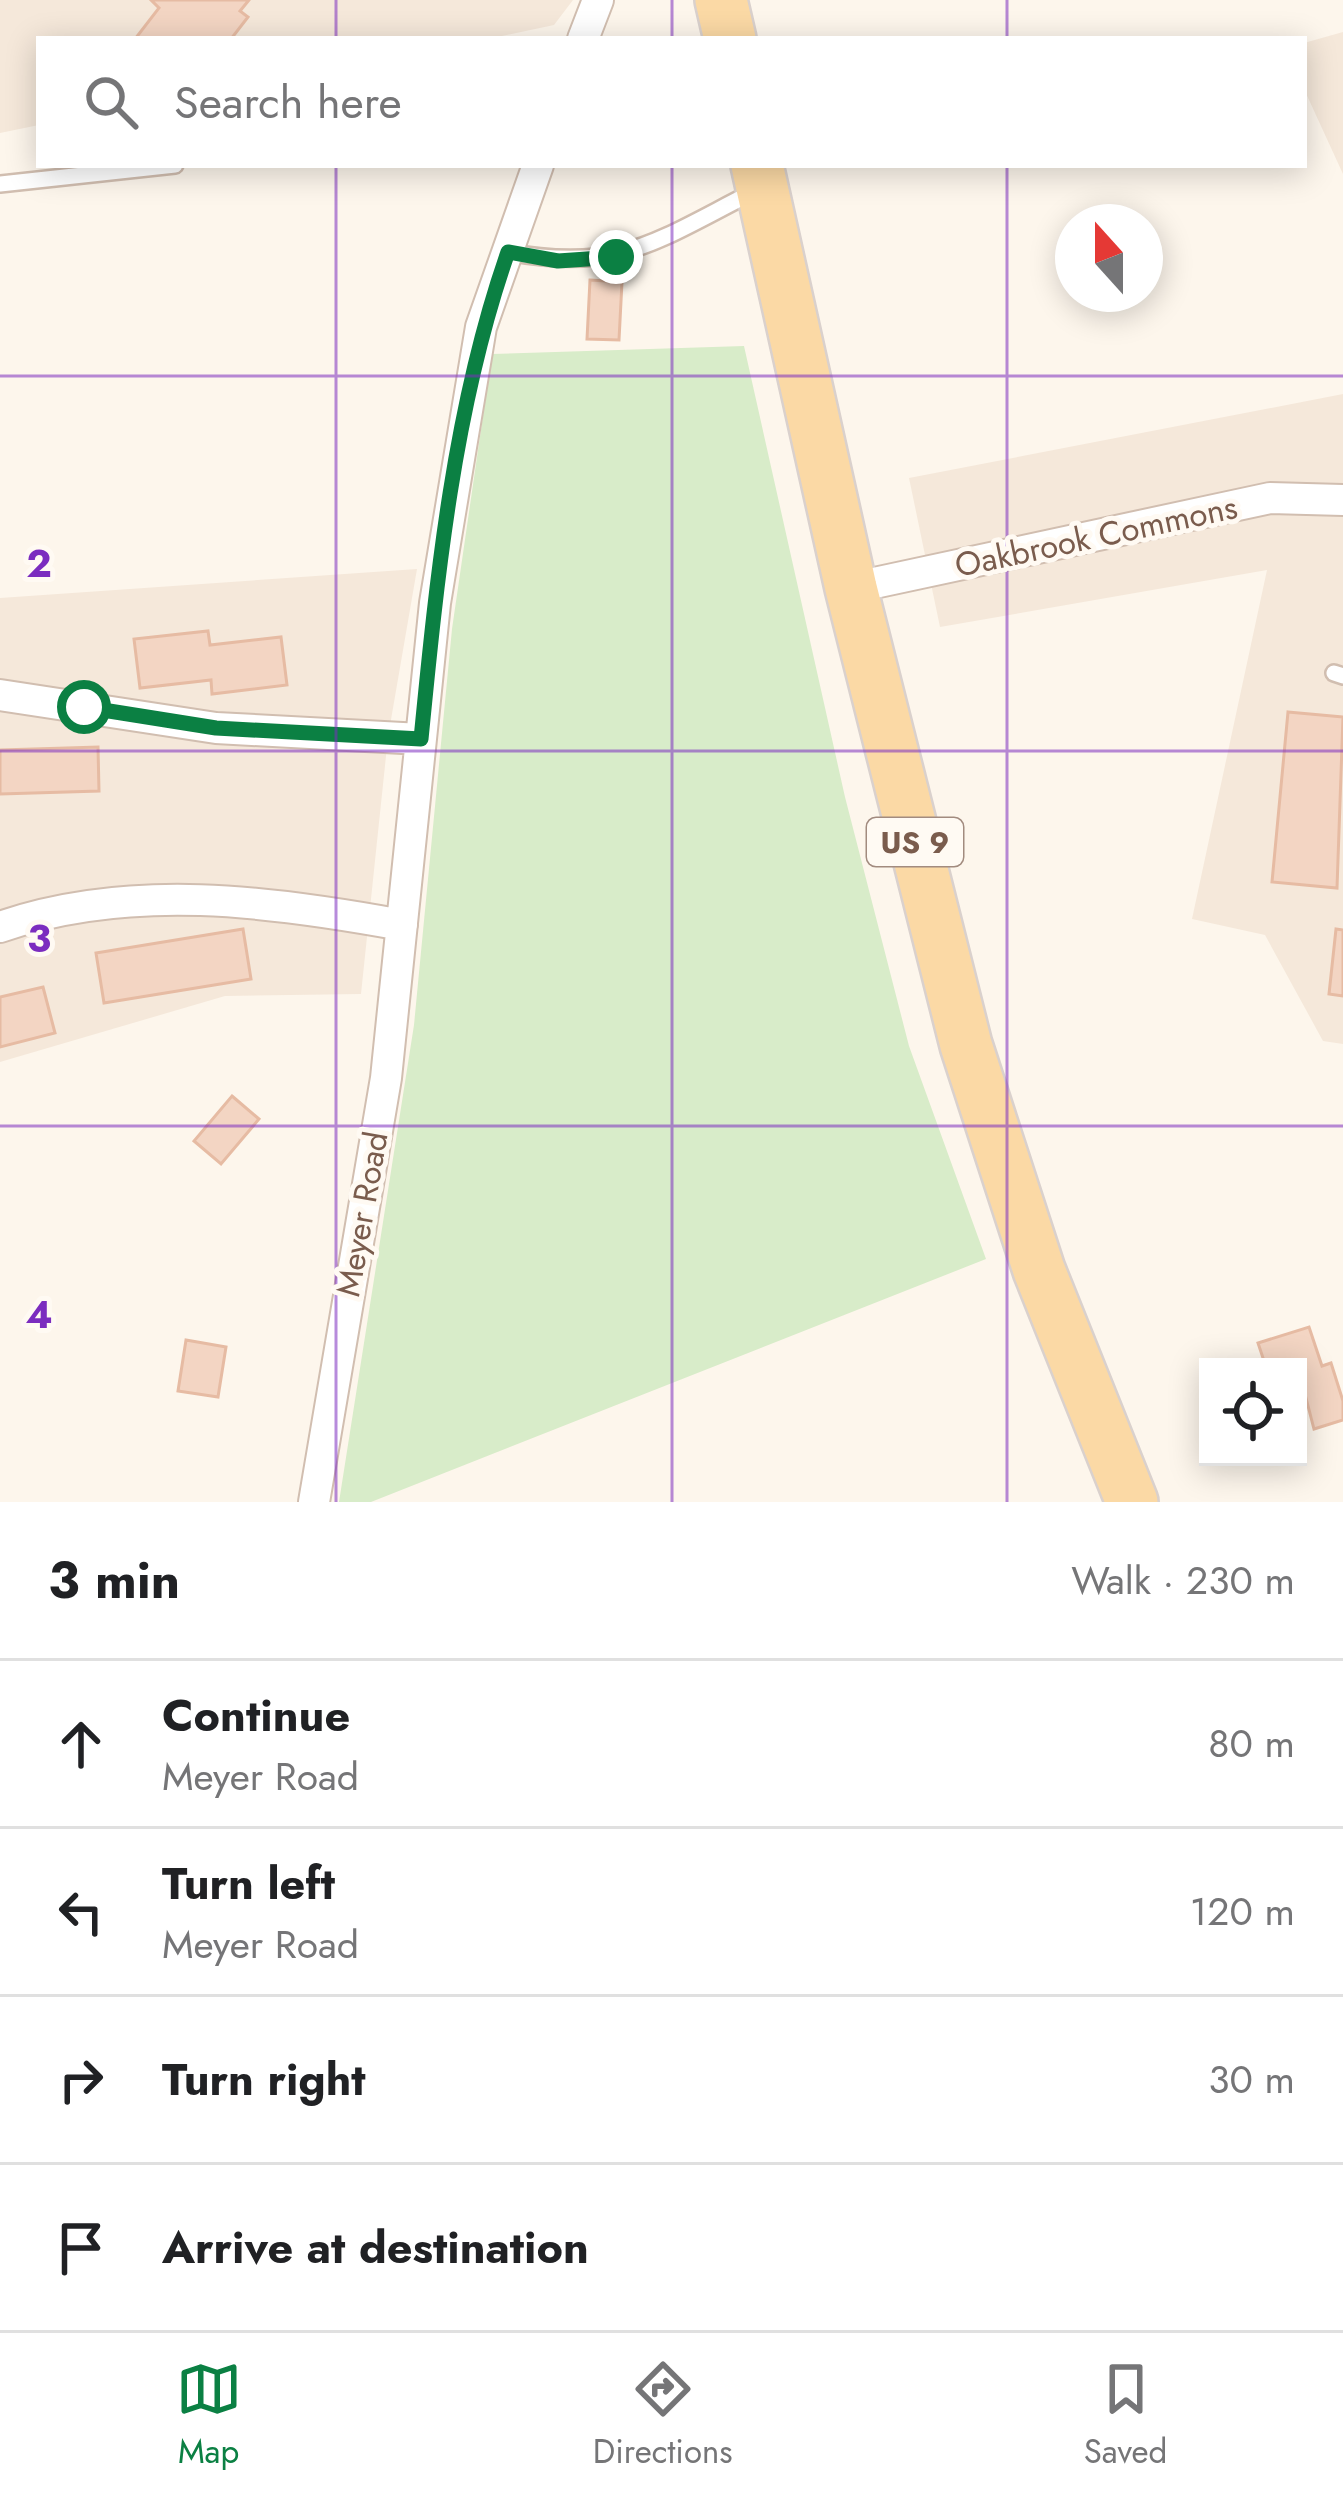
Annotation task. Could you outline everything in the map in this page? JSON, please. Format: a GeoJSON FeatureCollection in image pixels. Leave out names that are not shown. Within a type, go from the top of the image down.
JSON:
{"type":"FeatureCollection","features":[{"type":"Feature","properties":{"kind":"main road"},"geometry":{"type":"LineString","coordinates":[[721,0],[729,36]]}},
{"type":"Feature","properties":{"kind":"main road","name":"US 9"},"geometry":{"type":"LineString","coordinates":[[760,176],[851,589],[966,1045],[1039,1270],[1132,1502]]}},
{"type":"Feature","properties":{"kind":"street"},"geometry":{"type":"LineString","coordinates":[[585,36],[598,0]]}},
{"type":"Feature","properties":{"kind":"street","name":"Meyer Road"},"geometry":{"type":"LineString","coordinates":[[314,1502],[386,1078],[434,603],[481,327],[537,168]]}},
{"type":"Feature","properties":{"kind":"street","name":"Oakbrook Commons"},"geometry":{"type":"LineString","coordinates":[[851,589],[1270,498],[1343,500]]}},
{"type":"Feature","properties":{"kind":"street"},"geometry":{"type":"LineString","coordinates":[[0,695],[216,728],[421,739]]}},
{"type":"Feature","properties":{"kind":"street"},"geometry":{"type":"LineString","coordinates":[[0,927],[129,902],[262,901],[402,925]]}},
{"type":"Feature","properties":{"kind":"lane"},"geometry":{"type":"LineString","coordinates":[[0,184],[147,168]]}},
{"type":"Feature","properties":{"kind":"lane"},"geometry":{"type":"LineString","coordinates":[[508,252],[558,261],[616,257],[760,176]]}},
{"type":"Feature","properties":{"kind":"shaded area"},"geometry":{"type":"Polygon","coordinates":[[[0,0],[573,0],[554,25],[502,36],[36,36],[36,126],[0,133],[0,0]]]}},
{"type":"Feature","properties":{"kind":"shaded area"},"geometry":{"type":"Polygon","coordinates":[[[1343,32],[1343,174],[1307,96],[1307,42],[1343,32]]]}},
{"type":"Feature","properties":{"kind":"shaded area"},"geometry":{"type":"Polygon","coordinates":[[[1343,394],[1343,1044],[1323,1041],[1265,935],[1192,919],[1267,570],[940,627],[909,478],[1343,394]]]}},
{"type":"Feature","properties":{"kind":"shaded area"},"geometry":{"type":"Polygon","coordinates":[[[417,569],[388,737],[361,994],[225,996],[0,1062],[0,598],[417,569]]]}},
{"type":"Feature","properties":{"kind":"green space"},"geometry":{"type":"Polygon","coordinates":[[[744,346],[845,797],[909,1046],[986,1259],[371,1502],[339,1502],[414,1025],[452,629],[492,354],[744,346]]]}},
{"type":"Feature","properties":{"kind":"building"},"geometry":{"type":"Polygon","coordinates":[[[151,0],[249,0],[240,11],[248,17],[233,36],[137,36],[159,8],[151,0]]]}},
{"type":"Feature","properties":{"kind":"building"},"geometry":{"type":"Polygon","coordinates":[[[590,280],[622,282],[619,340],[587,339],[590,280]]]}},
{"type":"Feature","properties":{"kind":"building"},"geometry":{"type":"Polygon","coordinates":[[[208,631],[210,645],[281,637],[287,685],[212,694],[211,680],[140,688],[134,639],[208,631]]]}},
{"type":"Feature","properties":{"kind":"building"},"geometry":{"type":"Polygon","coordinates":[[[1288,712],[1343,717],[1337,888],[1272,882],[1288,712]]]}},
{"type":"Feature","properties":{"kind":"building"},"geometry":{"type":"Polygon","coordinates":[[[98,747],[99,791],[0,794],[0,750],[98,747]]]}},
{"type":"Feature","properties":{"kind":"building"},"geometry":{"type":"Polygon","coordinates":[[[243,929],[251,979],[104,1003],[96,953],[243,929]]]}},
{"type":"Feature","properties":{"kind":"building"},"geometry":{"type":"Polygon","coordinates":[[[1336,929],[1343,930],[1343,996],[1329,994],[1336,929]]]}},
{"type":"Feature","properties":{"kind":"building"},"geometry":{"type":"Polygon","coordinates":[[[43,987],[55,1033],[0,1047],[0,997],[43,987]]]}},
{"type":"Feature","properties":{"kind":"building"},"geometry":{"type":"Polygon","coordinates":[[[232,1096],[259,1119],[221,1164],[194,1141],[232,1096]]]}},
{"type":"Feature","properties":{"kind":"building"},"geometry":{"type":"Polygon","coordinates":[[[1309,1327],[1322,1366],[1331,1363],[1343,1401],[1343,1420],[1314,1429],[1307,1402],[1307,1358],[1263,1358],[1258,1343],[1309,1327]]]}},
{"type":"Feature","properties":{"kind":"building"},"geometry":{"type":"Polygon","coordinates":[[[186,1340],[226,1347],[218,1397],[178,1391],[186,1340]]]}},
{"type":"Feature","properties":{"kind":"route"},"geometry":{"type":"LineString","coordinates":[[84,707],[216,728],[421,739],[434,603],[481,327],[508,252],[558,261],[616,257]]}}]}
